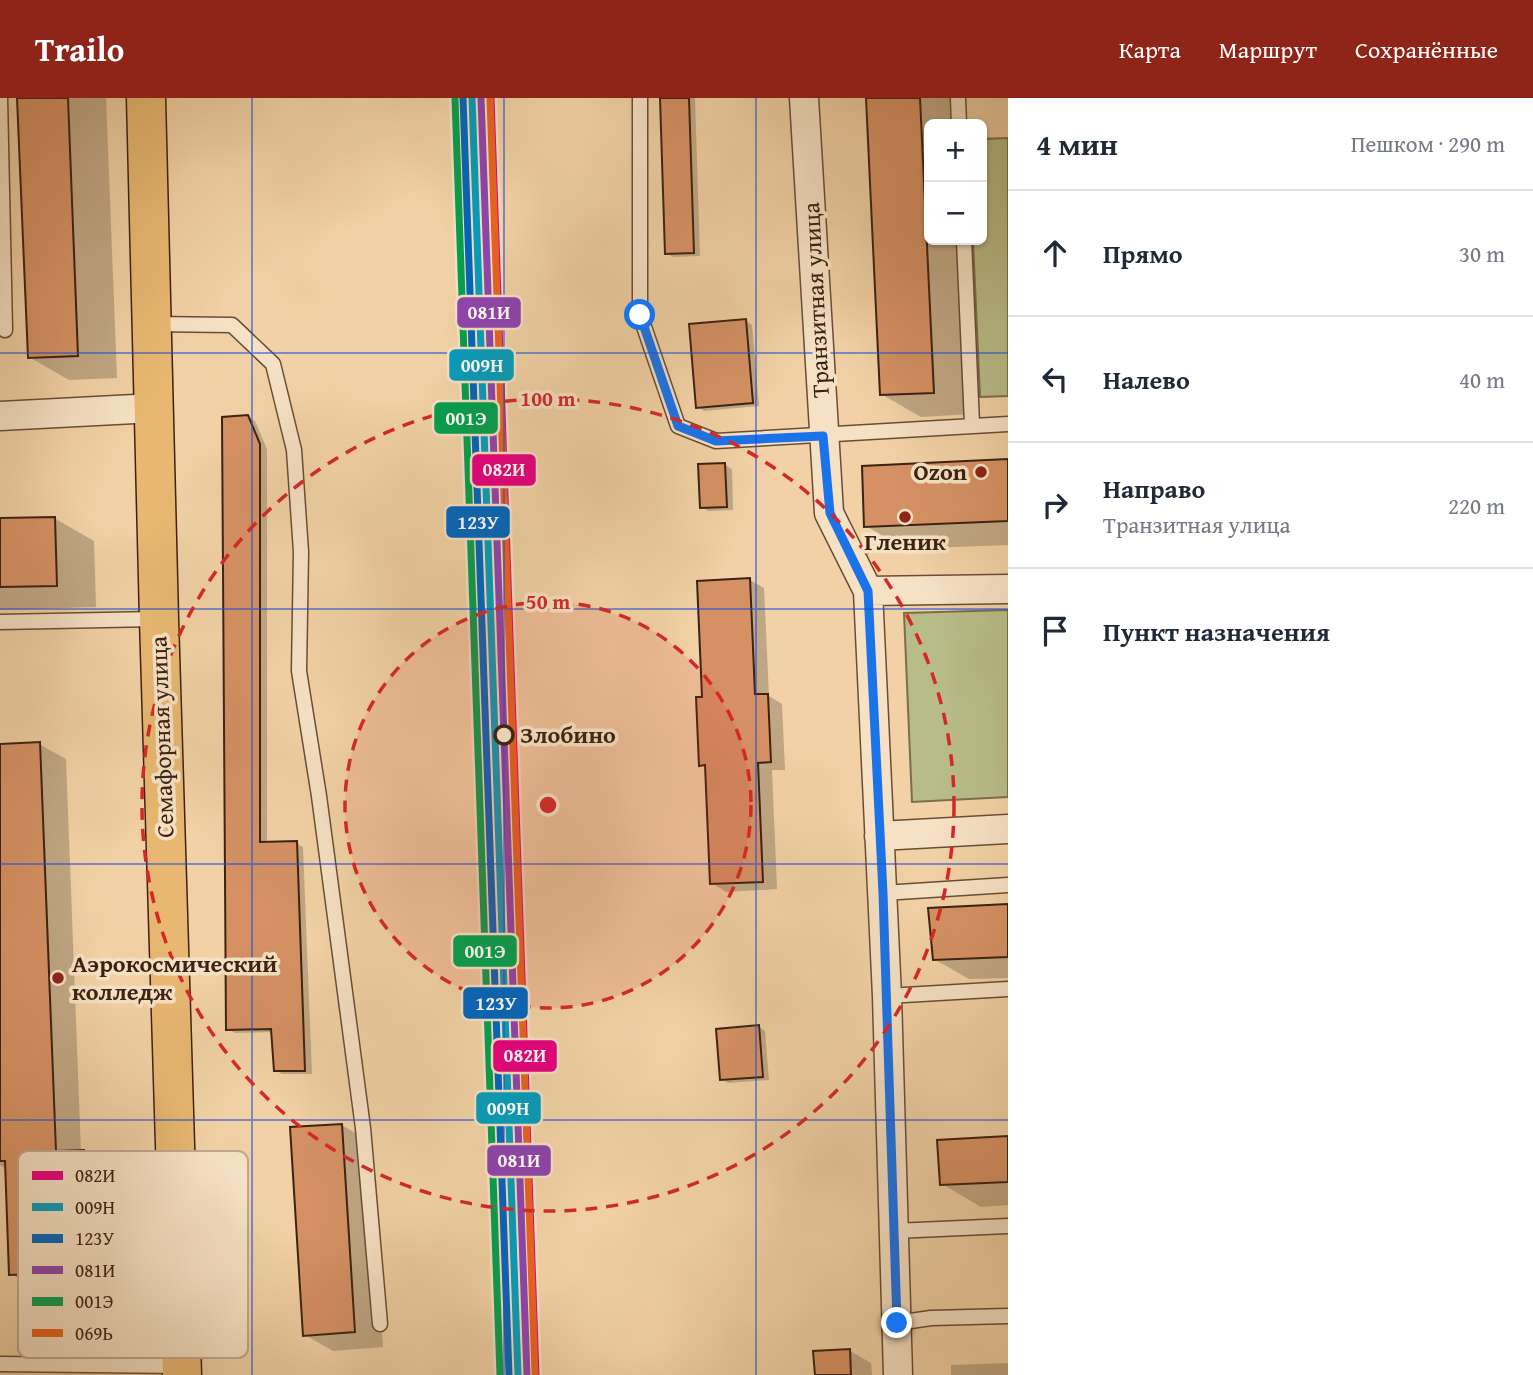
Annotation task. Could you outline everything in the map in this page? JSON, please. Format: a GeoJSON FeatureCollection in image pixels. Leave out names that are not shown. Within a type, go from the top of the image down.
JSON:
{"type":"FeatureCollection","features":[{"type":"Feature","properties":{"kind":"highway","name":"Семафорная улица"},"geometry":{"type":"LineString","coordinates":[[146,98],[175,1151]]}},
{"type":"Feature","properties":{"kind":"street","name":"Транзитная улица"},"geometry":{"type":"LineString","coordinates":[[804,98],[823,436],[830,513],[868,591],[887,996],[898,1375]]}},
{"type":"Feature","properties":{"kind":"street"},"geometry":{"type":"LineString","coordinates":[[0,416],[154,408]]}},
{"type":"Feature","properties":{"kind":"street"},"geometry":{"type":"LineString","coordinates":[[868,591],[1008,589]]}},
{"type":"Feature","properties":{"kind":"street"},"geometry":{"type":"LineString","coordinates":[[879,836],[1008,829]]}},
{"type":"Feature","properties":{"kind":"lane"},"geometry":{"type":"LineString","coordinates":[[1,98],[5,330]]}},
{"type":"Feature","properties":{"kind":"lane"},"geometry":{"type":"LineString","coordinates":[[640,98],[640,315],[678,426],[716,441],[1008,424]]}},
{"type":"Feature","properties":{"kind":"lane"},"geometry":{"type":"LineString","coordinates":[[958,98],[959,119]]}},
{"type":"Feature","properties":{"kind":"lane"},"geometry":{"type":"LineString","coordinates":[[964,245],[972,424]]}},
{"type":"Feature","properties":{"kind":"lane"},"geometry":{"type":"LineString","coordinates":[[152,324],[232,325],[272,364],[294,450],[301,552],[299,671],[319,796],[363,1128],[380,1324]]}},
{"type":"Feature","properties":{"kind":"lane"},"geometry":{"type":"LineString","coordinates":[[0,622],[159,619]]}},
{"type":"Feature","properties":{"kind":"lane"},"geometry":{"type":"LineString","coordinates":[[883,893],[1008,885]]}},
{"type":"Feature","properties":{"kind":"lane"},"geometry":{"type":"LineString","coordinates":[[887,996],[1008,989]]}},
{"type":"Feature","properties":{"kind":"lane"},"geometry":{"type":"LineString","coordinates":[[894,1231],[1008,1226]]}},
{"type":"Feature","properties":{"kind":"lane"},"geometry":{"type":"LineString","coordinates":[[897,1323],[931,1318],[1008,1316]]}},
{"type":"Feature","properties":{"kind":"lane"},"geometry":{"type":"LineString","coordinates":[[0,1364],[182,1370]]}},
{"type":"Feature","properties":{"kind":"green space"},"geometry":{"type":"Polygon","coordinates":[[[1008,138],[1008,396],[980,397],[973,245],[987,245],[987,139],[1008,138]]]}},
{"type":"Feature","properties":{"kind":"green space"},"geometry":{"type":"Polygon","coordinates":[[[1008,610],[1008,797],[912,802],[904,613],[1008,610]]]}},
{"type":"Feature","properties":{"kind":"building"},"geometry":{"type":"Polygon","coordinates":[[[17,98],[68,98],[78,356],[28,358],[17,98]]]}},
{"type":"Feature","properties":{"kind":"building"},"geometry":{"type":"Polygon","coordinates":[[[660,98],[689,98],[694,253],[665,254],[660,98]]]}},
{"type":"Feature","properties":{"kind":"building"},"geometry":{"type":"Polygon","coordinates":[[[866,98],[920,98],[924,245],[927,245],[934,393],[880,395],[866,98]]]}},
{"type":"Feature","properties":{"kind":"building"},"geometry":{"type":"Polygon","coordinates":[[[746,319],[753,403],[696,408],[689,324],[746,319]]]}},
{"type":"Feature","properties":{"kind":"building"},"geometry":{"type":"Polygon","coordinates":[[[248,415],[260,444],[260,842],[297,841],[305,1071],[274,1071],[271,1029],[226,1030],[222,417],[248,415]]]}},
{"type":"Feature","properties":{"kind":"building"},"geometry":{"type":"Polygon","coordinates":[[[1008,459],[1008,521],[864,527],[862,466],[1008,459]]]}},
{"type":"Feature","properties":{"kind":"building"},"geometry":{"type":"Polygon","coordinates":[[[725,463],[727,507],[700,508],[698,464],[725,463]]]}},
{"type":"Feature","properties":{"kind":"building"},"geometry":{"type":"Polygon","coordinates":[[[55,517],[57,586],[0,587],[0,518],[55,517]]]}},
{"type":"Feature","properties":{"kind":"building"},"geometry":{"type":"Polygon","coordinates":[[[750,578],[755,694],[768,694],[771,762],[758,763],[763,882],[710,884],[705,765],[699,766],[696,697],[702,697],[697,581],[750,578]]]}},
{"type":"Feature","properties":{"kind":"building"},"geometry":{"type":"Polygon","coordinates":[[[40,742],[56,1151],[18,1151],[18,1275],[9,1275],[5,1161],[0,1161],[0,744],[40,742]]]}},
{"type":"Feature","properties":{"kind":"building"},"geometry":{"type":"Polygon","coordinates":[[[1008,904],[1008,957],[933,960],[928,908],[1008,904]]]}},
{"type":"Feature","properties":{"kind":"building"},"geometry":{"type":"Polygon","coordinates":[[[759,1025],[763,1077],[720,1080],[716,1029],[759,1025]]]}},
{"type":"Feature","properties":{"kind":"building"},"geometry":{"type":"Polygon","coordinates":[[[342,1124],[355,1332],[303,1336],[290,1127],[342,1124]]]}},
{"type":"Feature","properties":{"kind":"building"},"geometry":{"type":"Polygon","coordinates":[[[1008,1136],[1008,1182],[940,1185],[937,1140],[1008,1136]]]}},
{"type":"Feature","properties":{"kind":"building"},"geometry":{"type":"Polygon","coordinates":[[[850,1349],[851,1375],[815,1375],[813,1351],[850,1349]]]}},
{"type":"Feature","properties":{"kind":"transit line","name":"123У"},"geometry":{"type":"LineString","coordinates":[[463,98],[509,1375]]}},
{"type":"Feature","properties":{"kind":"transit line","name":"009Н"},"geometry":{"type":"LineString","coordinates":[[472,98],[518,1375]]}},
{"type":"Feature","properties":{"kind":"transit line","name":"081И"},"geometry":{"type":"LineString","coordinates":[[481,98],[527,1375]]}},
{"type":"Feature","properties":{"kind":"transit line","name":"069Ь"},"geometry":{"type":"LineString","coordinates":[[490,98],[535,1374]]}},
{"type":"Feature","properties":{"kind":"transit line","name":"082И"},"geometry":{"type":"LineString","coordinates":[[491,98],[536,1375]]}},
{"type":"Feature","properties":{"kind":"transit line","name":"001Э"},"geometry":{"type":"LineString","coordinates":[[455,99],[500,1375]]}},
{"type":"Feature","properties":{"kind":"place","name":"Ozon"},"geometry":{"type":"Point","coordinates":[981,472]}},
{"type":"Feature","properties":{"kind":"place","name":"Гленик"},"geometry":{"type":"Point","coordinates":[905,517]}},
{"type":"Feature","properties":{"kind":"place","name":"Злобино"},"geometry":{"type":"Point","coordinates":[504,735]}},
{"type":"Feature","properties":{"kind":"place","name":"Аэрокосмический колледж"},"geometry":{"type":"Point","coordinates":[58,978]}},
{"type":"Feature","properties":{"kind":"route"},"geometry":{"type":"LineString","coordinates":[[640,315],[678,426],[716,441],[823,436],[830,513],[868,591],[883,893],[897,1323]]}}]}
